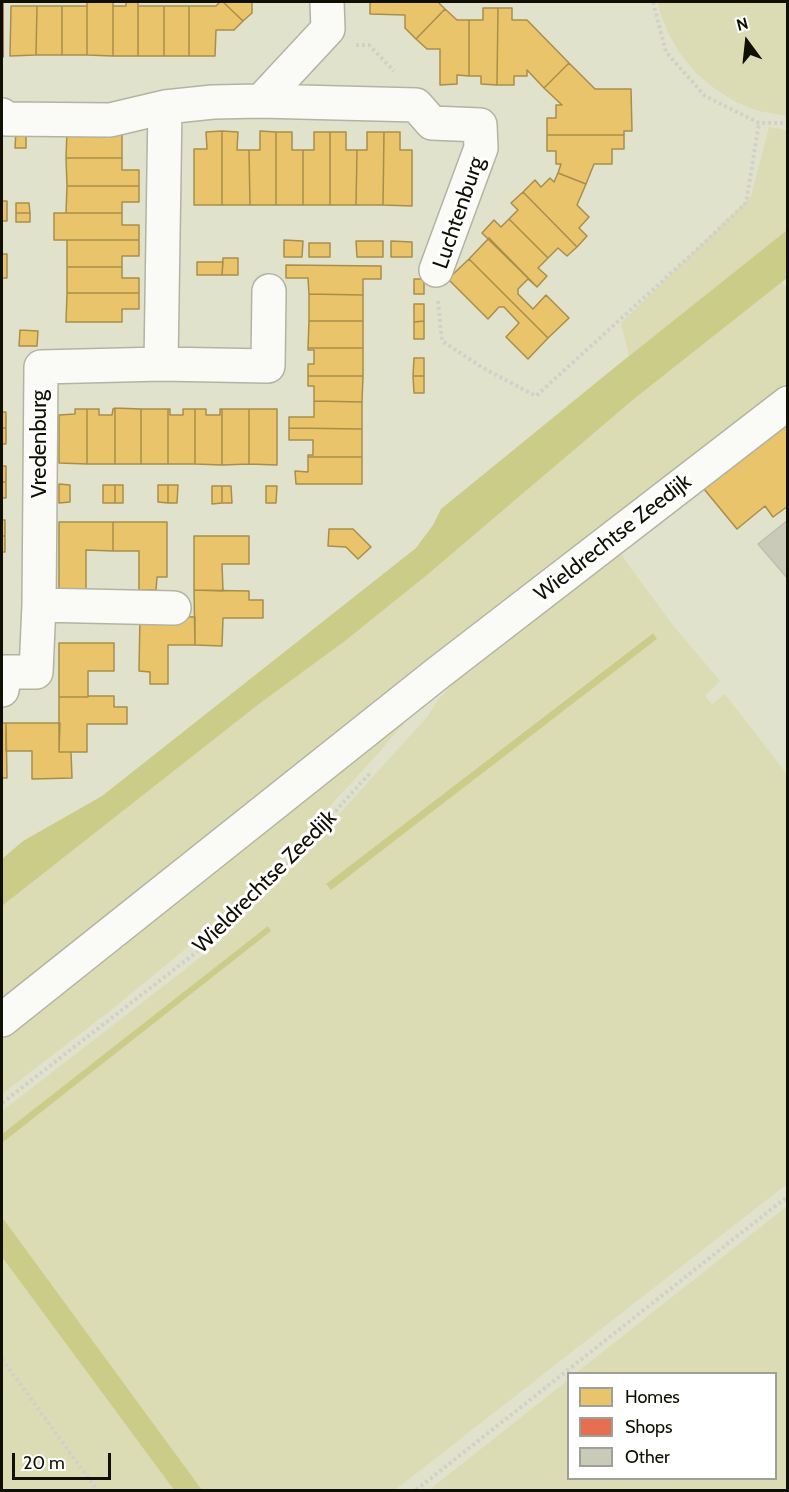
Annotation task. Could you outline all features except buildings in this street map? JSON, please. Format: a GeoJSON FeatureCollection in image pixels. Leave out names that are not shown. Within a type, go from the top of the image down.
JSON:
{"type":"FeatureCollection","features":[{"type":"Feature","properties":{"kind":"street"},"geometry":{"type":"LineString","coordinates":[[261,101],[328,29],[327,2]]}},
{"type":"Feature","properties":{"kind":"street"},"geometry":{"type":"LineString","coordinates":[[2,115],[6,119],[111,120],[165,106],[213,102],[416,105]]}},
{"type":"Feature","properties":{"kind":"street","name":"Luchtenburg"},"geometry":{"type":"LineString","coordinates":[[416,105],[432,123],[480,125],[481,148],[436,270]]}},
{"type":"Feature","properties":{"kind":"street"},"geometry":{"type":"LineString","coordinates":[[161,364],[165,106]]}},
{"type":"Feature","properties":{"kind":"street","name":"Vredenburg"},"geometry":{"type":"LineString","coordinates":[[2,690],[5,672],[36,672],[39,605],[41,367],[161,364],[268,366],[270,291]]}},
{"type":"Feature","properties":{"kind":"street","name":"Wieldrechtse Zeedijk"},"geometry":{"type":"LineString","coordinates":[[2,1020],[438,673],[788,403]]}},
{"type":"Feature","properties":{"kind":"street"},"geometry":{"type":"LineString","coordinates":[[39,605],[174,608]]}},
{"type":"Feature","properties":{"kind":"path"},"geometry":{"type":"LineString","coordinates":[[652,2],[666,52],[705,96],[759,123],[788,123]]}},
{"type":"Feature","properties":{"kind":"path"},"geometry":{"type":"LineString","coordinates":[[313,45],[369,45],[416,93],[416,105]]}},
{"type":"Feature","properties":{"kind":"path","name":"Luchtenburg"},"geometry":{"type":"LineString","coordinates":[[436,270],[442,341],[483,368],[536,396],[746,203],[759,123]]}},
{"type":"Feature","properties":{"kind":"path","name":"Wieldrechtse Zeedijk"},"geometry":{"type":"LineString","coordinates":[[2,1103],[207,944],[234,920],[375,767]]}},
{"type":"Feature","properties":{"kind":"path"},"geometry":{"type":"LineString","coordinates":[[416,1491],[788,1196]]}},
{"type":"Feature","properties":{"kind":"path"},"geometry":{"type":"LineString","coordinates":[[2,1359],[97,1491]]}},
{"type":"Feature","properties":{"kind":"shaded area"},"geometry":{"type":"Polygon","coordinates":[[[658,2],[787,2],[787,116],[758,111],[736,102],[697,74],[681,55],[669,35],[658,2]]]}},
{"type":"Feature","properties":{"kind":"shaded area"},"geometry":{"type":"Polygon","coordinates":[[[769,127],[787,130],[787,230],[629,356],[621,323],[751,196],[769,127]]]}},
{"type":"Feature","properties":{"kind":"shaded area"},"geometry":{"type":"Polygon","coordinates":[[[787,230],[787,278],[634,399],[427,575],[345,641],[259,704],[2,906],[2,859],[23,841],[102,796],[416,548],[433,525],[441,509],[787,230]]]}},
{"type":"Feature","properties":{"kind":"shaded area"},"geometry":{"type":"Polygon","coordinates":[[[782,282],[788,290],[787,384],[2,1007],[2,906],[259,704],[345,641],[427,575],[634,399],[782,282]]]}},
{"type":"Feature","properties":{"kind":"shaded area"},"geometry":{"type":"Polygon","coordinates":[[[617,549],[672,624],[720,681],[705,696],[712,704],[725,694],[787,774],[787,1184],[395,1490],[202,1490],[2,1217],[2,1143],[270,931],[268,927],[2,1134],[2,1111],[206,953],[235,926],[427,717],[437,701],[456,680],[617,549]],[[652,633],[326,884],[331,889],[657,639],[652,633]]]}},
{"type":"Feature","properties":{"kind":"shaded area"},"geometry":{"type":"Polygon","coordinates":[[[653,633],[657,639],[331,890],[326,884],[653,633]]]}},
{"type":"Feature","properties":{"kind":"shaded area"},"geometry":{"type":"Polygon","coordinates":[[[410,716],[255,887],[216,924],[110,1011],[2,1094],[2,1030],[410,716]]]}},
{"type":"Feature","properties":{"kind":"shaded area"},"geometry":{"type":"Polygon","coordinates":[[[268,926],[271,931],[2,1143],[2,1134],[268,926]]]}},
{"type":"Feature","properties":{"kind":"shaded area"},"geometry":{"type":"Polygon","coordinates":[[[787,1206],[787,1490],[429,1490],[567,1381],[567,1480],[777,1480],[777,1372],[577,1372],[787,1206]]]}},
{"type":"Feature","properties":{"kind":"shaded area"},"geometry":{"type":"Polygon","coordinates":[[[2,1217],[202,1490],[174,1490],[2,1257],[2,1217]]]}},
{"type":"Feature","properties":{"kind":"shaded area"},"geometry":{"type":"Polygon","coordinates":[[[2,1257],[174,1490],[2,1490],[2,1257]]]}}]}
